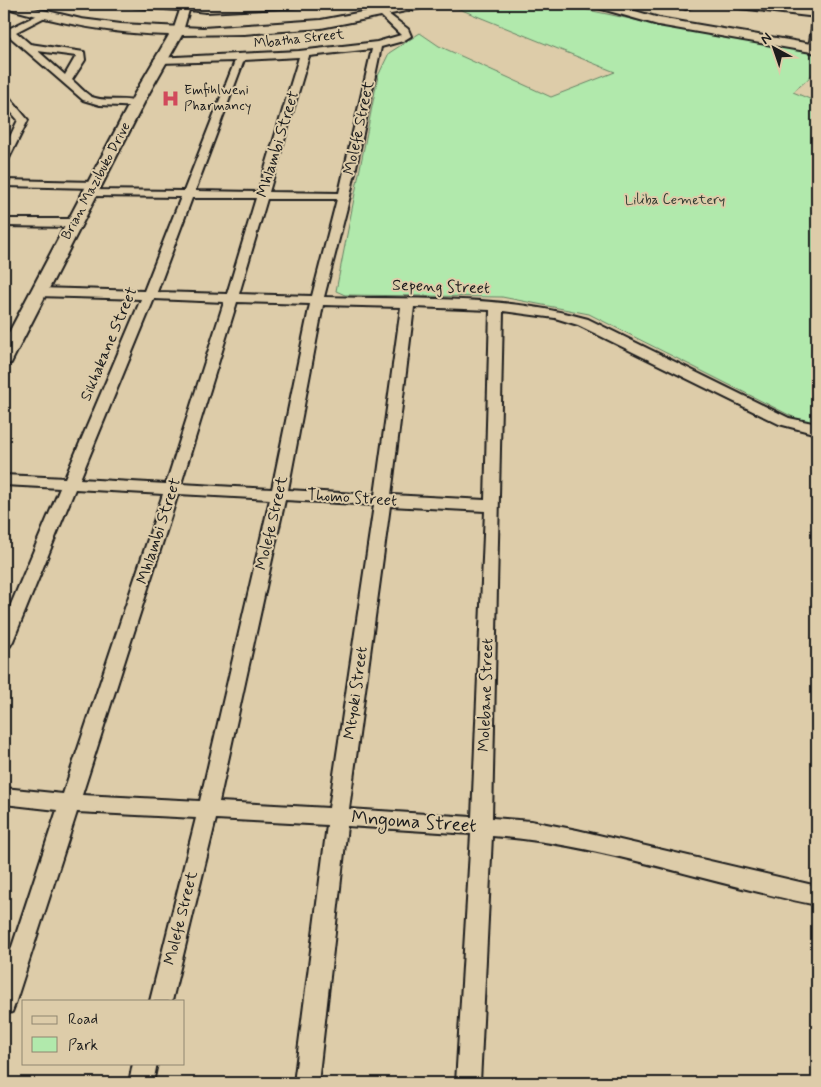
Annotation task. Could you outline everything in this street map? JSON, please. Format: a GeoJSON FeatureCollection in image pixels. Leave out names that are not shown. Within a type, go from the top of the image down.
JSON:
{"type":"FeatureCollection","features":[{"type":"Feature","properties":{"kind":"street"},"geometry":{"type":"LineString","coordinates":[[6,4],[45,15],[104,25],[178,31],[289,27],[383,13],[419,4]]}},
{"type":"Feature","properties":{"kind":"street"},"geometry":{"type":"LineString","coordinates":[[136,4],[185,6],[303,4]]}},
{"type":"Feature","properties":{"kind":"street"},"geometry":{"type":"LineString","coordinates":[[599,4],[666,22],[816,49],[817,20]]}},
{"type":"Feature","properties":{"kind":"street"},"geometry":{"type":"LineString","coordinates":[[674,4],[686,6],[696,4]]}},
{"type":"Feature","properties":{"kind":"street"},"geometry":{"type":"LineString","coordinates":[[730,4],[817,14]]}},
{"type":"Feature","properties":{"kind":"street","name":"Brian Mazibuko Drive"},"geometry":{"type":"LineString","coordinates":[[4,359],[159,60],[178,31],[185,6]]}},
{"type":"Feature","properties":{"kind":"street","name":"Mbatha Street"},"geometry":{"type":"LineString","coordinates":[[159,60],[240,59],[305,54],[377,44],[406,36],[405,32],[383,13]]}},
{"type":"Feature","properties":{"kind":"street"},"geometry":{"type":"LineString","coordinates":[[7,33],[45,15]]}},
{"type":"Feature","properties":{"kind":"street"},"geometry":{"type":"LineString","coordinates":[[7,33],[30,47],[74,89],[92,100],[136,104]]}},
{"type":"Feature","properties":{"kind":"street","name":"Molefe Street"},"geometry":{"type":"LineString","coordinates":[[161,1000],[208,809],[279,494],[317,302],[344,196],[377,44]]}},
{"type":"Feature","properties":{"kind":"street"},"geometry":{"type":"LineString","coordinates":[[30,47],[81,54],[80,60],[66,81]]}},
{"type":"Feature","properties":{"kind":"street","name":"Mhlambi Street"},"geometry":{"type":"LineString","coordinates":[[4,1004],[173,488],[305,54]]}},
{"type":"Feature","properties":{"kind":"street","name":"Sikhakane Street"},"geometry":{"type":"LineString","coordinates":[[4,641],[149,295],[240,59]]}},
{"type":"Feature","properties":{"kind":"street"},"geometry":{"type":"LineString","coordinates":[[4,98],[23,120],[4,158]]}},
{"type":"Feature","properties":{"kind":"street"},"geometry":{"type":"LineString","coordinates":[[4,183],[189,193],[344,196]]}},
{"type":"Feature","properties":{"kind":"street"},"geometry":{"type":"LineString","coordinates":[[4,222],[73,223]]}},
{"type":"Feature","properties":{"kind":"street","name":"Sepeng Street"},"geometry":{"type":"LineString","coordinates":[[38,292],[497,306],[556,314],[583,322],[784,420],[817,429]]}},
{"type":"Feature","properties":{"kind":"street","name":"Mtyoki Street"},"geometry":{"type":"LineString","coordinates":[[306,1083],[338,817],[383,500],[408,303]]}},
{"type":"Feature","properties":{"kind":"street","name":"Molebane Street"},"geometry":{"type":"LineString","coordinates":[[468,1083],[482,826],[496,403],[497,306]]}},
{"type":"Feature","properties":{"kind":"street","name":"Thomo Street"},"geometry":{"type":"LineString","coordinates":[[4,480],[492,506]]}},
{"type":"Feature","properties":{"kind":"street","name":"Mngoma Street"},"geometry":{"type":"LineString","coordinates":[[4,796],[71,803],[208,809],[482,826],[560,835],[817,896]]}},
{"type":"Feature","properties":{"kind":"street"},"geometry":{"type":"LineString","coordinates":[[141,1083],[146,1064]]}},
{"type":"Feature","properties":{"kind":"green space","name":"Liliba Cemetery"},"geometry":{"type":"Polygon","coordinates":[[[447,4],[560,4],[649,23],[817,52],[814,71],[793,92],[817,102],[817,423],[799,420],[589,314],[502,297],[345,295],[336,291],[378,76],[389,53],[420,33],[439,46],[551,97],[615,72],[447,4]]]}},
{"type":"Feature","properties":{"kind":"place","name":"Emfihlweni Pharmancy"},"geometry":{"type":"Point","coordinates":[170,98]}}]}
